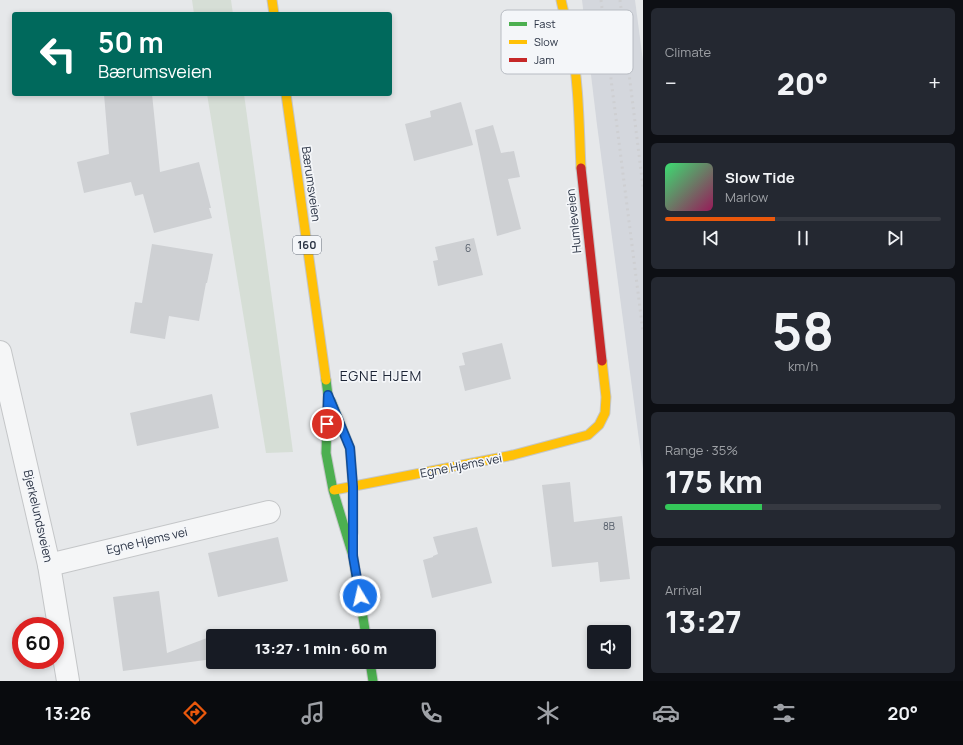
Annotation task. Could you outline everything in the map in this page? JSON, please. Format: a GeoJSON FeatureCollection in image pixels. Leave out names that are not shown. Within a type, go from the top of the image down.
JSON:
{"type":"FeatureCollection","features":[{"type":"Feature","properties":{"kind":"main road"},"geometry":{"type":"LineString","coordinates":[[272,0],[274,12]]}},
{"type":"Feature","properties":{"kind":"main road","name":"Humleveien"},"geometry":{"type":"LineString","coordinates":[[560,0],[563,10]]}},
{"type":"Feature","properties":{"kind":"main road","name":"Humleveien"},"geometry":{"type":"LineString","coordinates":[[575,74],[578,97],[581,169],[606,397],[605,413],[599,425],[588,434]]}},
{"type":"Feature","properties":{"kind":"main road","name":"Bærumsveien"},"geometry":{"type":"LineString","coordinates":[[286,96],[328,395],[326,452],[333,490],[353,556],[365,629]]}},
{"type":"Feature","properties":{"kind":"main road","name":"Bærumsveien"},"geometry":{"type":"LineString","coordinates":[[328,395],[350,448],[353,487],[353,556]]}},
{"type":"Feature","properties":{"kind":"main road","name":"Egne Hjems vei"},"geometry":{"type":"LineString","coordinates":[[333,490],[513,455],[588,434]]}},
{"type":"Feature","properties":{"kind":"main road"},"geometry":{"type":"LineString","coordinates":[[371,669],[373,681]]}},
{"type":"Feature","properties":{"kind":"street","name":"Bjerkelundsveien"},"geometry":{"type":"LineString","coordinates":[[0,352],[49,565],[68,681]]}},
{"type":"Feature","properties":{"kind":"street","name":"Egne Hjems vei"},"geometry":{"type":"LineString","coordinates":[[49,565],[269,512]]}},
{"type":"Feature","properties":{"kind":"shaded area"},"geometry":{"type":"Polygon","coordinates":[[[192,0],[231,0],[233,12],[194,12],[192,0]]]}},
{"type":"Feature","properties":{"kind":"shaded area"},"geometry":{"type":"Polygon","coordinates":[[[582,0],[635,0],[643,61],[643,470],[591,74],[633,74],[633,10],[583,10],[582,0]]]}},
{"type":"Feature","properties":{"kind":"shaded area"},"geometry":{"type":"Polygon","coordinates":[[[207,96],[244,96],[293,452],[266,453],[207,96]]]}},
{"type":"Feature","properties":{"kind":"building"},"geometry":{"type":"Polygon","coordinates":[[[104,96],[152,96],[160,172],[199,162],[211,208],[209,208],[212,218],[154,233],[143,194],[135,196],[131,182],[84,193],[77,162],[109,154],[104,96]]]}},
{"type":"Feature","properties":{"kind":"building"},"geometry":{"type":"Polygon","coordinates":[[[461,102],[473,145],[414,161],[405,124],[431,117],[430,111],[461,102]]]}},
{"type":"Feature","properties":{"kind":"building"},"geometry":{"type":"Polygon","coordinates":[[[493,125],[501,153],[514,151],[520,177],[508,179],[521,229],[497,236],[475,130],[493,125]]]}},
{"type":"Feature","properties":{"kind":"building"},"geometry":{"type":"Polygon","coordinates":[[[474,238],[483,275],[438,286],[433,261],[438,260],[435,247],[474,238]]]}},
{"type":"Feature","properties":{"kind":"building"},"geometry":{"type":"Polygon","coordinates":[[[152,244],[213,254],[199,321],[169,316],[165,339],[130,333],[135,302],[142,303],[152,244]]]}},
{"type":"Feature","properties":{"kind":"building"},"geometry":{"type":"Polygon","coordinates":[[[502,343],[511,379],[465,391],[459,366],[465,365],[462,353],[502,343]]]}},
{"type":"Feature","properties":{"kind":"building"},"geometry":{"type":"Polygon","coordinates":[[[212,394],[219,428],[137,446],[130,413],[212,394]]]}},
{"type":"Feature","properties":{"kind":"building"},"geometry":{"type":"Polygon","coordinates":[[[570,482],[574,522],[622,516],[630,579],[600,582],[598,562],[552,567],[542,485],[570,482]]]}},
{"type":"Feature","properties":{"kind":"building"},"geometry":{"type":"Polygon","coordinates":[[[477,527],[492,583],[432,598],[423,560],[438,554],[433,537],[477,527]]]}},
{"type":"Feature","properties":{"kind":"building"},"geometry":{"type":"Polygon","coordinates":[[[278,537],[288,581],[218,597],[208,553],[278,537]]]}},
{"type":"Feature","properties":{"kind":"building"},"geometry":{"type":"Polygon","coordinates":[[[159,591],[167,653],[206,638],[206,660],[123,671],[113,597],[159,591]]]}},
{"type":"Feature","properties":{"kind":"railway"},"geometry":{"type":"LineString","coordinates":[[601,0],[602,10]]}},
{"type":"Feature","properties":{"kind":"railway"},"geometry":{"type":"LineString","coordinates":[[620,0],[621,10]]}},
{"type":"Feature","properties":{"kind":"railway"},"geometry":{"type":"LineString","coordinates":[[610,74],[643,332]]}},
{"type":"Feature","properties":{"kind":"railway"},"geometry":{"type":"LineString","coordinates":[[629,74],[643,187]]}},
{"type":"Feature","properties":{"kind":"traffic: fast"},"geometry":{"type":"LineString","coordinates":[[326,380],[328,395],[326,453],[333,490],[353,556],[365,629]]}},
{"type":"Feature","properties":{"kind":"traffic: fast"},"geometry":{"type":"LineString","coordinates":[[331,401],[350,448],[353,487],[353,533]]}},
{"type":"Feature","properties":{"kind":"traffic: fast"},"geometry":{"type":"LineString","coordinates":[[371,669],[373,681]]}},
{"type":"Feature","properties":{"kind":"traffic: slow"},"geometry":{"type":"LineString","coordinates":[[272,0],[274,12]]}},
{"type":"Feature","properties":{"kind":"traffic: slow"},"geometry":{"type":"LineString","coordinates":[[561,0],[563,10]]}},
{"type":"Feature","properties":{"kind":"traffic: slow"},"geometry":{"type":"LineString","coordinates":[[576,74],[581,168]]}},
{"type":"Feature","properties":{"kind":"traffic: slow"},"geometry":{"type":"LineString","coordinates":[[286,96],[326,380]]}},
{"type":"Feature","properties":{"kind":"traffic: slow"},"geometry":{"type":"LineString","coordinates":[[334,490],[513,455],[588,435],[599,425],[605,413],[606,397],[602,361]]}},
{"type":"Feature","properties":{"kind":"traffic: jam"},"geometry":{"type":"LineString","coordinates":[[581,168],[602,361]]}},
{"type":"Feature","properties":{"kind":"district","name":"EGNE HJEM"},"geometry":{"type":"Point","coordinates":[381,376]}},
{"type":"Feature","properties":{"kind":"route"},"geometry":{"type":"LineString","coordinates":[[327,424],[328,395],[350,448],[353,487],[353,556],[360,596]]}}]}
